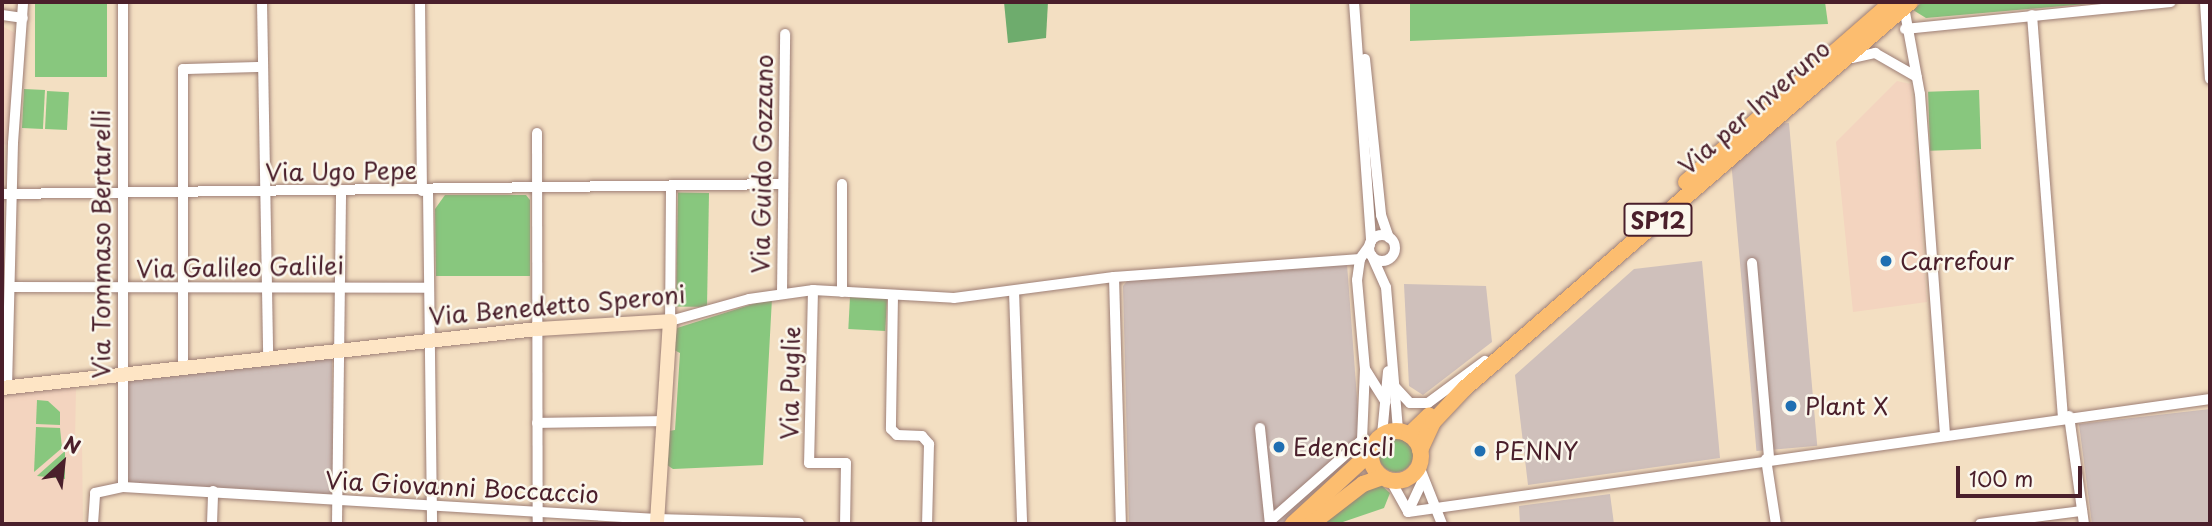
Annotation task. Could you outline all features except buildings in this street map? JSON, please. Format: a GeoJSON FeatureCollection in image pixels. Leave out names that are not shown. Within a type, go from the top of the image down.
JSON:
{"type":"FeatureCollection","features":[{"type":"Feature","properties":{"kind":"main road","name":"Via per Inveruno"},"geometry":{"type":"LineString","coordinates":[[1421,465],[1433,422],[1465,388],[1734,155],[1902,3]]}},
{"type":"Feature","properties":{"kind":"main road","name":"Via per Inveruno"},"geometry":{"type":"LineString","coordinates":[[1371,452],[1485,361],[1902,3]]}},
{"type":"Feature","properties":{"kind":"main road"},"geometry":{"type":"LineString","coordinates":[[1311,524],[1363,484],[1408,478],[1421,465],[1396,433]]}},
{"type":"Feature","properties":{"kind":"main road"},"geometry":{"type":"LineString","coordinates":[[1371,452],[1373,467],[1387,479]]}},
{"type":"Feature","properties":{"kind":"main road"},"geometry":{"type":"LineString","coordinates":[[1293,524],[1371,452]]}},
{"type":"Feature","properties":{"kind":"street"},"geometry":{"type":"LineString","coordinates":[[4,388],[10,287],[7,195],[23,2]]}},
{"type":"Feature","properties":{"kind":"street","name":"Via Tommaso Bertarelli"},"geometry":{"type":"LineString","coordinates":[[123,2],[123,486]]}},
{"type":"Feature","properties":{"kind":"street"},"geometry":{"type":"LineString","coordinates":[[262,2],[262,194],[268,360]]}},
{"type":"Feature","properties":{"kind":"street"},"geometry":{"type":"LineString","coordinates":[[420,2],[429,288],[432,524]]}},
{"type":"Feature","properties":{"kind":"street"},"geometry":{"type":"LineString","coordinates":[[1354,2],[1371,247],[1386,287]]}},
{"type":"Feature","properties":{"kind":"street"},"geometry":{"type":"LineString","coordinates":[[1360,2],[1381,215],[1393,255],[1386,287],[1396,433]]}},
{"type":"Feature","properties":{"kind":"street"},"geometry":{"type":"LineString","coordinates":[[1905,29],[2171,2]]}},
{"type":"Feature","properties":{"kind":"street"},"geometry":{"type":"LineString","coordinates":[[2205,2],[2210,79]]}},
{"type":"Feature","properties":{"kind":"street"},"geometry":{"type":"LineString","coordinates":[[1902,3],[1905,29],[1917,77],[1945,434]]}},
{"type":"Feature","properties":{"kind":"street"},"geometry":{"type":"LineString","coordinates":[[2,15],[23,18]]}},
{"type":"Feature","properties":{"kind":"street"},"geometry":{"type":"LineString","coordinates":[[2032,15],[2063,417],[2084,524]]}},
{"type":"Feature","properties":{"kind":"street","name":"Via Guido Gozzano"},"geometry":{"type":"LineString","coordinates":[[782,293],[785,34]]}},
{"type":"Feature","properties":{"kind":"street"},"geometry":{"type":"LineString","coordinates":[[1734,155],[1864,52],[1892,60],[1917,77]]}},
{"type":"Feature","properties":{"kind":"street"},"geometry":{"type":"LineString","coordinates":[[183,368],[183,69],[261,67]]}},
{"type":"Feature","properties":{"kind":"street"},"geometry":{"type":"LineString","coordinates":[[537,133],[538,524]]}},
{"type":"Feature","properties":{"kind":"street","name":"Via Ugo Pepe"},"geometry":{"type":"LineString","coordinates":[[7,195],[262,194],[783,184]]}},
{"type":"Feature","properties":{"kind":"street"},"geometry":{"type":"LineString","coordinates":[[842,184],[842,292]]}},
{"type":"Feature","properties":{"kind":"street"},"geometry":{"type":"LineString","coordinates":[[657,522],[670,321],[671,188]]}},
{"type":"Feature","properties":{"kind":"street"},"geometry":{"type":"LineString","coordinates":[[337,524],[341,191]]}},
{"type":"Feature","properties":{"kind":"street"},"geometry":{"type":"LineString","coordinates":[[1270,523],[1362,440],[1365,369],[1357,280],[1360,259],[1382,236],[1390,238]]}},
{"type":"Feature","properties":{"kind":"street"},"geometry":{"type":"LineString","coordinates":[[1371,247],[1383,261],[1393,255]]}},
{"type":"Feature","properties":{"kind":"street","name":"Via Benedetto Speroni"},"geometry":{"type":"LineString","coordinates":[[4,388],[537,329],[670,321],[782,293],[813,290],[954,298],[1114,277],[1360,259]]}},
{"type":"Feature","properties":{"kind":"street"},"geometry":{"type":"LineString","coordinates":[[1752,263],[1776,524]]}},
{"type":"Feature","properties":{"kind":"street"},"geometry":{"type":"LineString","coordinates":[[1114,277],[1121,524]]}},
{"type":"Feature","properties":{"kind":"street","name":"Via Galileo Galilei"},"geometry":{"type":"LineString","coordinates":[[10,287],[429,288]]}},
{"type":"Feature","properties":{"kind":"street","name":"Via Puglie"},"geometry":{"type":"LineString","coordinates":[[813,290],[809,463],[846,463],[845,524]]}},
{"type":"Feature","properties":{"kind":"street"},"geometry":{"type":"LineString","coordinates":[[1014,290],[1022,524]]}},
{"type":"Feature","properties":{"kind":"street"},"geometry":{"type":"LineString","coordinates":[[893,295],[891,429],[897,435],[922,436],[929,443],[927,524]]}},
{"type":"Feature","properties":{"kind":"street"},"geometry":{"type":"LineString","coordinates":[[1383,399],[1390,346]]}},
{"type":"Feature","properties":{"kind":"street","name":"Via per Inveruno"},"geometry":{"type":"LineString","coordinates":[[1394,386],[1410,403],[1428,403],[1485,361]]}},
{"type":"Feature","properties":{"kind":"street"},"geometry":{"type":"LineString","coordinates":[[1365,369],[1383,399],[1396,433]]}},
{"type":"Feature","properties":{"kind":"street"},"geometry":{"type":"LineString","coordinates":[[1364,411],[1368,397],[1383,399]]}},
{"type":"Feature","properties":{"kind":"street"},"geometry":{"type":"LineString","coordinates":[[1408,512],[2063,417],[2210,399]]}},
{"type":"Feature","properties":{"kind":"street"},"geometry":{"type":"LineString","coordinates":[[537,423],[663,421]]}},
{"type":"Feature","properties":{"kind":"street"},"geometry":{"type":"LineString","coordinates":[[1260,428],[1270,523]]}},
{"type":"Feature","properties":{"kind":"street"},"geometry":{"type":"LineString","coordinates":[[1421,465],[1442,524]]}},
{"type":"Feature","properties":{"kind":"street"},"geometry":{"type":"LineString","coordinates":[[1408,512],[1421,465]]}},
{"type":"Feature","properties":{"kind":"street"},"geometry":{"type":"LineString","coordinates":[[1387,479],[1408,512]]}},
{"type":"Feature","properties":{"kind":"street"},"geometry":{"type":"LineString","coordinates":[[93,524],[95,493],[123,486]]}},
{"type":"Feature","properties":{"kind":"street","name":"Via Giovanni Boccaccio"},"geometry":{"type":"LineString","coordinates":[[123,486],[337,501],[538,511],[657,522],[799,523]]}},
{"type":"Feature","properties":{"kind":"street"},"geometry":{"type":"LineString","coordinates":[[212,524],[213,491]]}},
{"type":"Feature","properties":{"kind":"street"},"geometry":{"type":"LineString","coordinates":[[1980,524],[2082,511]]}},
{"type":"Feature","properties":{"kind":"shaded area"},"geometry":{"type":"Polygon","coordinates":[[[2,26],[15,33],[8,145],[2,144],[2,26]]]}},
{"type":"Feature","properties":{"kind":"shaded area"},"geometry":{"type":"Polygon","coordinates":[[[1897,81],[1911,84],[1927,302],[1853,312],[1836,142],[1897,81]]]}},
{"type":"Feature","properties":{"kind":"shaded area"},"geometry":{"type":"Polygon","coordinates":[[[1789,123],[1817,446],[1756,451],[1728,128],[1789,123]]]}},
{"type":"Feature","properties":{"kind":"shaded area"},"geometry":{"type":"Polygon","coordinates":[[[1702,261],[1720,458],[1528,485],[1515,375],[1634,269],[1702,261]]]}},
{"type":"Feature","properties":{"kind":"shaded area"},"geometry":{"type":"Polygon","coordinates":[[[1347,264],[1361,452],[1282,524],[1129,524],[1123,286],[1127,281],[1347,264]]]}},
{"type":"Feature","properties":{"kind":"shaded area"},"geometry":{"type":"Polygon","coordinates":[[[1404,284],[1486,286],[1492,342],[1423,395],[1409,386],[1404,284]]]}},
{"type":"Feature","properties":{"kind":"shaded area"},"geometry":{"type":"Polygon","coordinates":[[[332,356],[333,491],[329,494],[126,484],[125,382],[130,377],[332,356]]]}},
{"type":"Feature","properties":{"kind":"shaded area"},"geometry":{"type":"Polygon","coordinates":[[[76,387],[75,442],[82,443],[83,524],[2,524],[2,395],[76,387]]]}},
{"type":"Feature","properties":{"kind":"shaded area"},"geometry":{"type":"Polygon","coordinates":[[[2210,409],[2210,524],[2092,524],[2079,424],[2210,409]]]}},
{"type":"Feature","properties":{"kind":"shaded area"},"geometry":{"type":"Polygon","coordinates":[[[1610,494],[1614,524],[1520,524],[1519,506],[1610,494]]]}},
{"type":"Feature","properties":{"kind":"green space"},"geometry":{"type":"Polygon","coordinates":[[[35,2],[107,2],[107,77],[35,77],[35,2]]]}},
{"type":"Feature","properties":{"kind":"green space"},"geometry":{"type":"Polygon","coordinates":[[[1004,2],[1048,2],[1046,38],[1008,43],[1004,2]]]}},
{"type":"Feature","properties":{"kind":"green space"},"geometry":{"type":"Polygon","coordinates":[[[1410,2],[1825,2],[1828,24],[1410,41],[1410,2]]]}},
{"type":"Feature","properties":{"kind":"green space"},"geometry":{"type":"Polygon","coordinates":[[[1922,2],[2109,2],[1926,18],[1913,10],[1922,2]]]}},
{"type":"Feature","properties":{"kind":"green space"},"geometry":{"type":"Polygon","coordinates":[[[24,89],[45,90],[43,129],[22,128],[24,89]]]}},
{"type":"Feature","properties":{"kind":"green space"},"geometry":{"type":"Polygon","coordinates":[[[1979,90],[1981,149],[1930,151],[1928,92],[1979,90]]]}},
{"type":"Feature","properties":{"kind":"green space"},"geometry":{"type":"Polygon","coordinates":[[[47,91],[69,92],[67,130],[45,129],[47,91]]]}},
{"type":"Feature","properties":{"kind":"green space"},"geometry":{"type":"Polygon","coordinates":[[[678,192],[709,193],[707,307],[676,306],[678,192]]]}},
{"type":"Feature","properties":{"kind":"green space"},"geometry":{"type":"Polygon","coordinates":[[[445,195],[526,195],[530,200],[530,276],[436,276],[435,209],[445,195]]]}},
{"type":"Feature","properties":{"kind":"green space"},"geometry":{"type":"Polygon","coordinates":[[[850,297],[887,299],[885,331],[848,329],[850,297]]]}},
{"type":"Feature","properties":{"kind":"green space"},"geometry":{"type":"Polygon","coordinates":[[[772,298],[763,465],[673,469],[667,465],[669,431],[675,430],[680,353],[674,350],[677,328],[772,298]]]}},
{"type":"Feature","properties":{"kind":"green space"},"geometry":{"type":"Polygon","coordinates":[[[37,400],[48,401],[60,412],[60,425],[36,424],[37,400]]]}},
{"type":"Feature","properties":{"kind":"green space"},"geometry":{"type":"Polygon","coordinates":[[[36,427],[60,428],[62,448],[34,472],[36,427]]]}},
{"type":"Feature","properties":{"kind":"green space"},"geometry":{"type":"Polygon","coordinates":[[[1396,438],[1408,443],[1413,455],[1408,467],[1396,472],[1384,467],[1379,455],[1384,443],[1396,438]]]}},
{"type":"Feature","properties":{"kind":"green space"},"geometry":{"type":"Polygon","coordinates":[[[65,451],[65,479],[37,476],[38,475],[65,451]]]}},
{"type":"Feature","properties":{"kind":"green space"},"geometry":{"type":"Polygon","coordinates":[[[1381,485],[1390,493],[1384,508],[1337,524],[1318,524],[1359,492],[1381,485]]]}},
{"type":"Feature","properties":{"kind":"place","name":"Carrefour"},"geometry":{"type":"Point","coordinates":[1886,261]}},
{"type":"Feature","properties":{"kind":"place","name":"Plant X"},"geometry":{"type":"Point","coordinates":[1791,406]}},
{"type":"Feature","properties":{"kind":"place","name":"Edencicli"},"geometry":{"type":"Point","coordinates":[1279,447]}},
{"type":"Feature","properties":{"kind":"place","name":"PENNY"},"geometry":{"type":"Point","coordinates":[1480,451]}}]}
